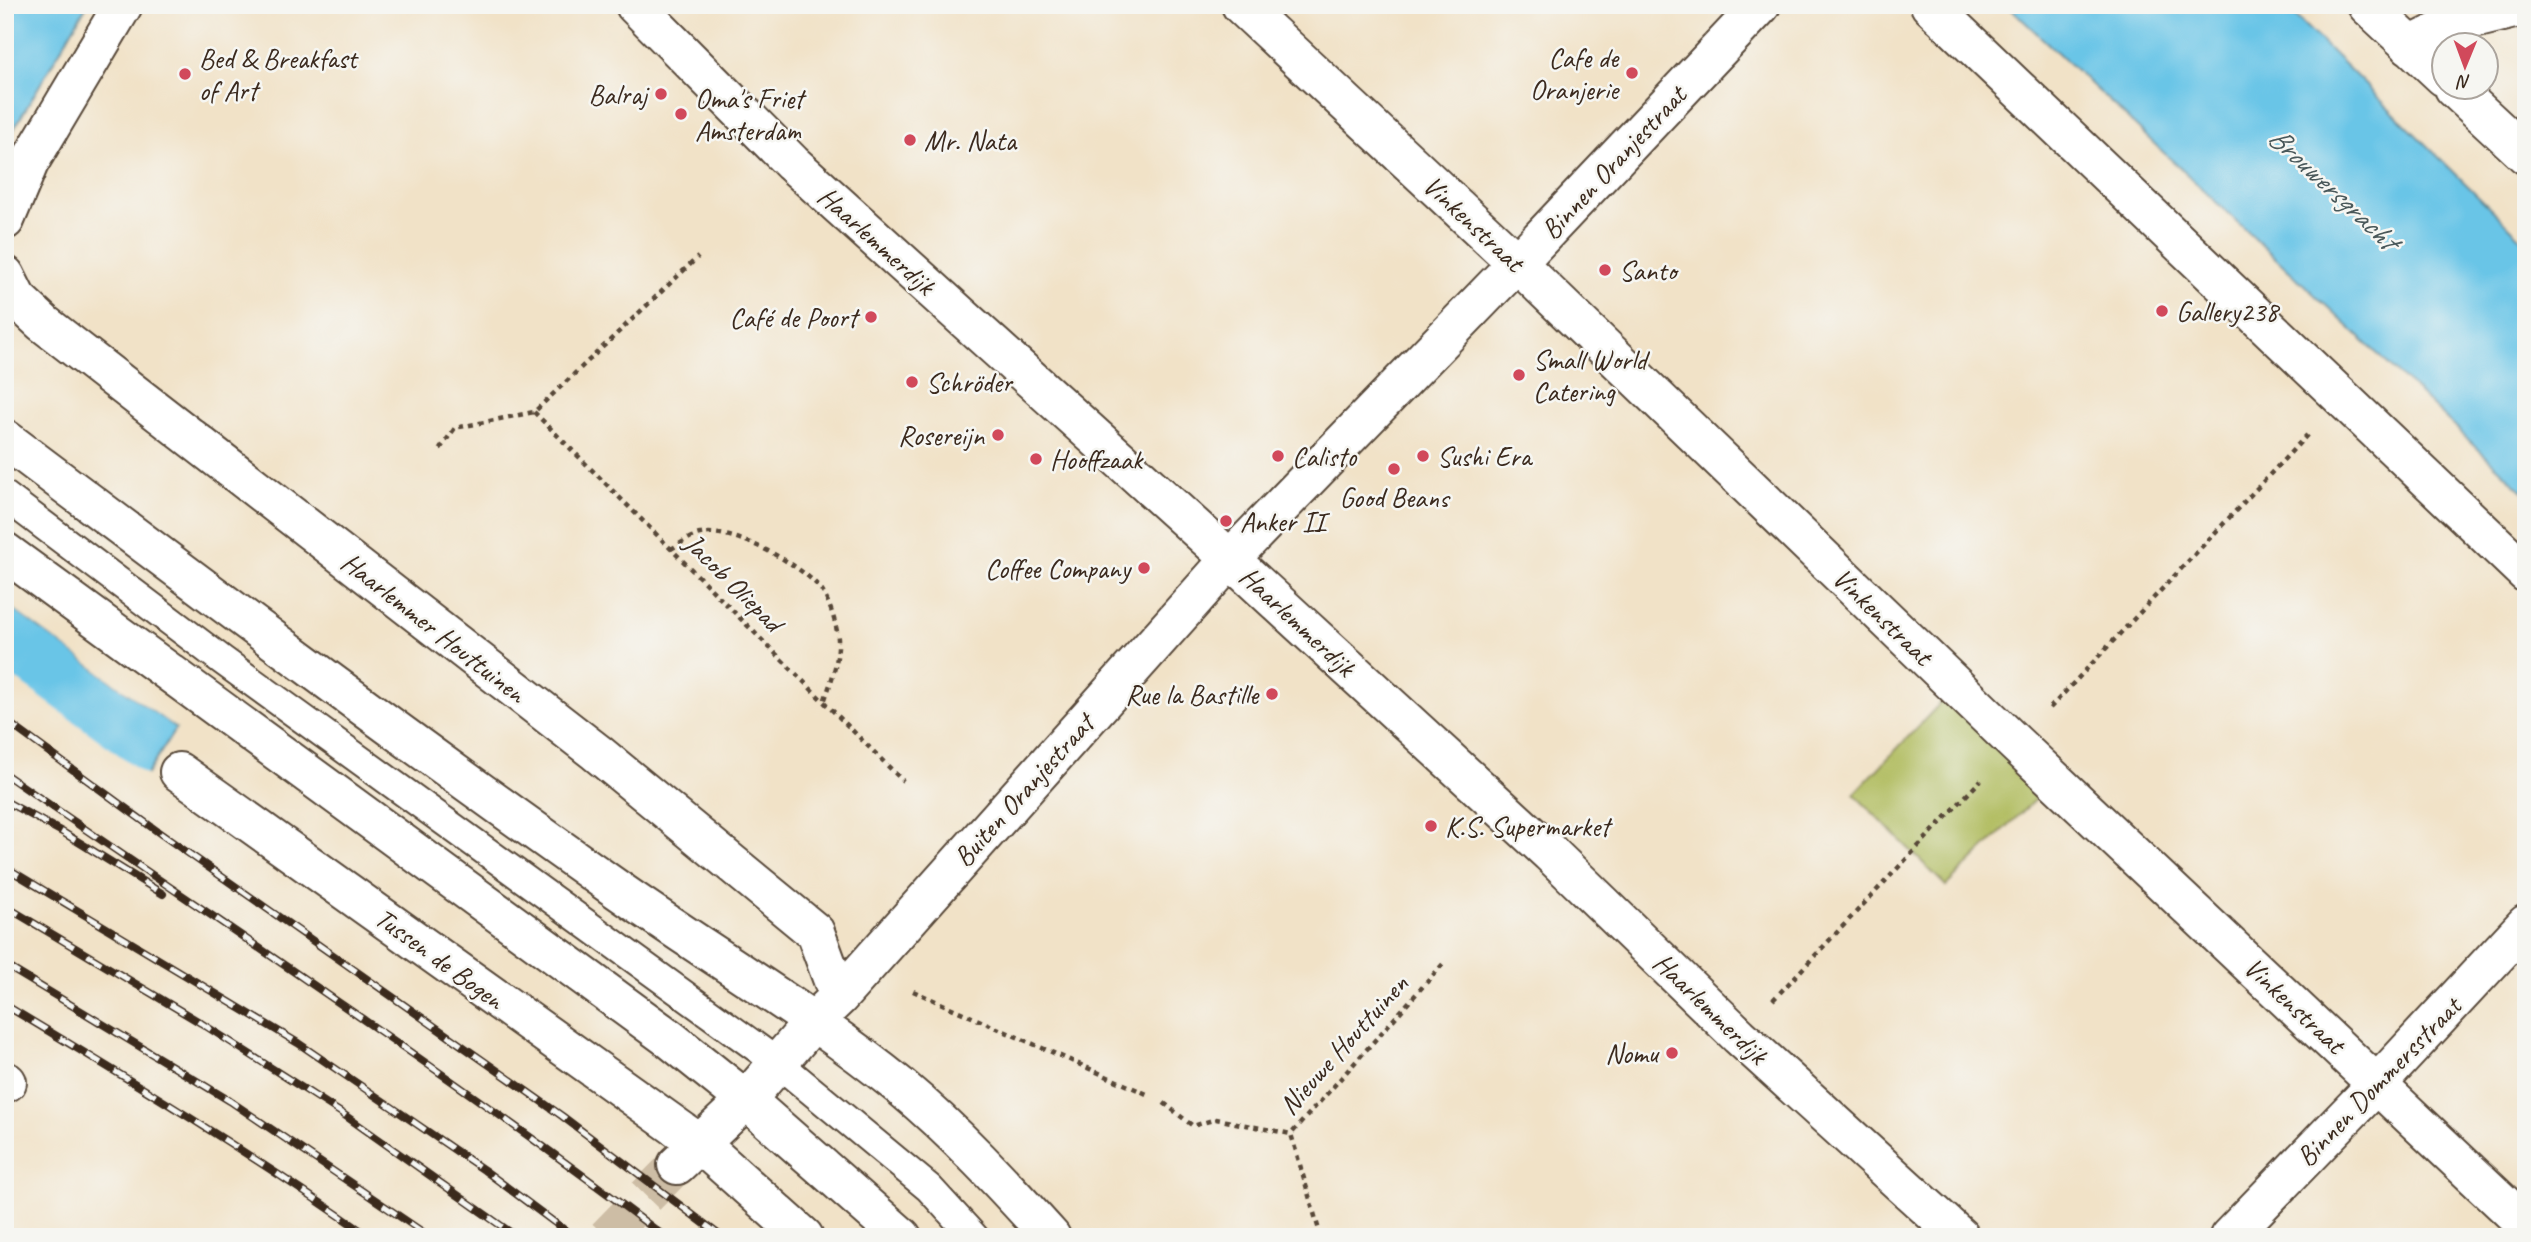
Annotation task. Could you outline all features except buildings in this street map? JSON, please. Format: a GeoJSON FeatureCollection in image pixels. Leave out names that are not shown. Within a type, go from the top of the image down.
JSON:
{"type":"FeatureCollection","features":[{"type":"Feature","properties":{"kind":"street"},"geometry":{"type":"LineString","coordinates":[[5,220],[29,163],[123,5]]}},
{"type":"Feature","properties":{"kind":"street","name":"Haarlemmerdijk"},"geometry":{"type":"LineString","coordinates":[[635,5],[792,163],[1550,853],[1739,1036],[1960,1237]]}},
{"type":"Feature","properties":{"kind":"street","name":"Vinkenstraat"},"geometry":{"type":"LineString","coordinates":[[1241,5],[1517,263],[2016,744],[2526,1225]]}},
{"type":"Feature","properties":{"kind":"street","name":"Binnen Oranjestraat"},"geometry":{"type":"LineString","coordinates":[[1230,559],[1517,263],[1760,5]]}},
{"type":"Feature","properties":{"kind":"street"},"geometry":{"type":"LineString","coordinates":[[1930,5],[2526,573]]}},
{"type":"Feature","properties":{"kind":"street"},"geometry":{"type":"LineString","coordinates":[[2367,5],[2430,64]]}},
{"type":"Feature","properties":{"kind":"street"},"geometry":{"type":"LineString","coordinates":[[2410,46],[2454,24],[2526,6]]}},
{"type":"Feature","properties":{"kind":"street"},"geometry":{"type":"LineString","coordinates":[[2469,102],[2526,155]]}},
{"type":"Feature","properties":{"kind":"street","name":"Haarlemmer Houttuinen"},"geometry":{"type":"LineString","coordinates":[[5,275],[17,299],[43,323],[596,752],[815,932],[839,995]]}},
{"type":"Feature","properties":{"kind":"street"},"geometry":{"type":"LineString","coordinates":[[5,439],[247,621],[609,884],[839,995],[902,1088],[980,1161],[1051,1237]]}},
{"type":"Feature","properties":{"kind":"street"},"geometry":{"type":"LineString","coordinates":[[5,552],[670,1039],[746,1100],[902,1237]]}},
{"type":"Feature","properties":{"kind":"street","name":"Buiten Oranjestraat"},"geometry":{"type":"LineString","coordinates":[[839,995],[1230,559]]}},
{"type":"Feature","properties":{"kind":"street","name":"Tussen de Bogen"},"geometry":{"type":"LineString","coordinates":[[180,772],[688,1155],[804,1237]]}},
{"type":"Feature","properties":{"kind":"street","name":"Binnen Dommersstraat"},"geometry":{"type":"LineString","coordinates":[[2229,1237],[2526,924]]}},
{"type":"Feature","properties":{"kind":"street"},"geometry":{"type":"LineString","coordinates":[[688,1155],[746,1100],[839,995]]}},
{"type":"Feature","properties":{"kind":"lane"},"geometry":{"type":"LineString","coordinates":[[5,496],[222,660],[778,1063],[929,1188],[974,1237]]}},
{"type":"Feature","properties":{"kind":"path"},"geometry":{"type":"LineString","coordinates":[[440,449],[455,428],[534,412],[698,257]]}},
{"type":"Feature","properties":{"kind":"path","name":"Jacob Oliepad"},"geometry":{"type":"LineString","coordinates":[[534,412],[903,782]]}},
{"type":"Feature","properties":{"kind":"path"},"geometry":{"type":"LineString","coordinates":[[671,549],[699,534],[720,533],[779,555],[820,589],[838,637],[835,670],[824,702]]}},
{"type":"Feature","properties":{"kind":"path","name":"Nieuwe Houttuinen"},"geometry":{"type":"LineString","coordinates":[[1321,1237],[1291,1134],[1443,964]]}},
{"type":"Feature","properties":{"kind":"path"},"geometry":{"type":"LineString","coordinates":[[839,995],[1149,1095]]}},
{"type":"Feature","properties":{"kind":"path"},"geometry":{"type":"LineString","coordinates":[[1164,1103],[1194,1126],[1216,1119],[1291,1134]]}},
{"type":"Feature","properties":{"kind":"green space"},"geometry":{"type":"Polygon","coordinates":[[[1947,696],[2055,780],[1946,886],[1854,794],[1947,696]]]}},
{"type":"Feature","properties":{"kind":"water"},"geometry":{"type":"Polygon","coordinates":[[[5,5],[87,5],[5,144],[5,5]]]}},
{"type":"Feature","properties":{"kind":"water","name":"Brouwersgracht"},"geometry":{"type":"Polygon","coordinates":[[[2007,5],[2284,5],[2526,243],[2526,494],[2007,5]]]}},
{"type":"Feature","properties":{"kind":"water"},"geometry":{"type":"Polygon","coordinates":[[[5,603],[176,728],[5,1000],[5,603]]]}},
{"type":"Feature","properties":{"kind":"pier"},"geometry":{"type":"Polygon","coordinates":[[[5,600],[178,725],[176,728],[5,603],[5,600]]]}},
{"type":"Feature","properties":{"kind":"pier"},"geometry":{"type":"Polygon","coordinates":[[[5,671],[149,777],[5,1003],[5,671]]]}},
{"type":"Feature","properties":{"kind":"tunnel"},"geometry":{"type":"LineString","coordinates":[[606,1237],[677,1165]]}},
{"type":"Feature","properties":{"kind":"railway"},"geometry":{"type":"LineString","coordinates":[[5,720],[161,834],[562,1116],[722,1237]]}},
{"type":"Feature","properties":{"kind":"railway"},"geometry":{"type":"LineString","coordinates":[[5,774],[503,1117],[665,1237]]}},
{"type":"Feature","properties":{"kind":"railway"},"geometry":{"type":"LineString","coordinates":[[5,801],[64,833],[163,894]]}},
{"type":"Feature","properties":{"kind":"railway"},"geometry":{"type":"LineString","coordinates":[[5,867],[298,1043],[484,1170],[574,1237]]}},
{"type":"Feature","properties":{"kind":"railway"},"geometry":{"type":"LineString","coordinates":[[5,906],[201,1023],[343,1114],[517,1237]]}},
{"type":"Feature","properties":{"kind":"railway"},"geometry":{"type":"LineString","coordinates":[[5,965],[230,1101],[430,1237]]}},
{"type":"Feature","properties":{"kind":"railway"},"geometry":{"type":"LineString","coordinates":[[5,1005],[190,1118],[370,1237]]}},
{"type":"Feature","properties":{"kind":"place","name":"Cafe de Oranjerie"},"geometry":{"type":"Point","coordinates":[1632,73]}},
{"type":"Feature","properties":{"kind":"place","name":"Bed & Breakfast of Art"},"geometry":{"type":"Point","coordinates":[185,74]}},
{"type":"Feature","properties":{"kind":"place","name":"Balraj"},"geometry":{"type":"Point","coordinates":[661,94]}},
{"type":"Feature","properties":{"kind":"place","name":"Oma's Friet Amsterdam"},"geometry":{"type":"Point","coordinates":[681,114]}},
{"type":"Feature","properties":{"kind":"place","name":"Mr. Nata"},"geometry":{"type":"Point","coordinates":[910,140]}},
{"type":"Feature","properties":{"kind":"place","name":"Santo"},"geometry":{"type":"Point","coordinates":[1605,270]}},
{"type":"Feature","properties":{"kind":"place","name":"Gallery238"},"geometry":{"type":"Point","coordinates":[2162,311]}},
{"type":"Feature","properties":{"kind":"place","name":"Café de Poort"},"geometry":{"type":"Point","coordinates":[871,317]}},
{"type":"Feature","properties":{"kind":"place","name":"Small World Catering"},"geometry":{"type":"Point","coordinates":[1519,375]}},
{"type":"Feature","properties":{"kind":"place","name":"Schröder"},"geometry":{"type":"Point","coordinates":[912,382]}},
{"type":"Feature","properties":{"kind":"place","name":"Rosereijn"},"geometry":{"type":"Point","coordinates":[998,435]}},
{"type":"Feature","properties":{"kind":"place","name":"Calisto"},"geometry":{"type":"Point","coordinates":[1278,456]}},
{"type":"Feature","properties":{"kind":"place","name":"Sushi Era"},"geometry":{"type":"Point","coordinates":[1423,456]}},
{"type":"Feature","properties":{"kind":"place","name":"Hooffzaak"},"geometry":{"type":"Point","coordinates":[1036,459]}},
{"type":"Feature","properties":{"kind":"place","name":"Good Beans"},"geometry":{"type":"Point","coordinates":[1394,469]}},
{"type":"Feature","properties":{"kind":"place","name":"Anker II"},"geometry":{"type":"Point","coordinates":[1226,521]}},
{"type":"Feature","properties":{"kind":"place","name":"Coffee Company"},"geometry":{"type":"Point","coordinates":[1144,568]}},
{"type":"Feature","properties":{"kind":"place","name":"Rue la Bastille"},"geometry":{"type":"Point","coordinates":[1272,694]}},
{"type":"Feature","properties":{"kind":"place","name":"K.S. Supermarket"},"geometry":{"type":"Point","coordinates":[1431,826]}},
{"type":"Feature","properties":{"kind":"place","name":"Nomu"},"geometry":{"type":"Point","coordinates":[1672,1053]}}]}
